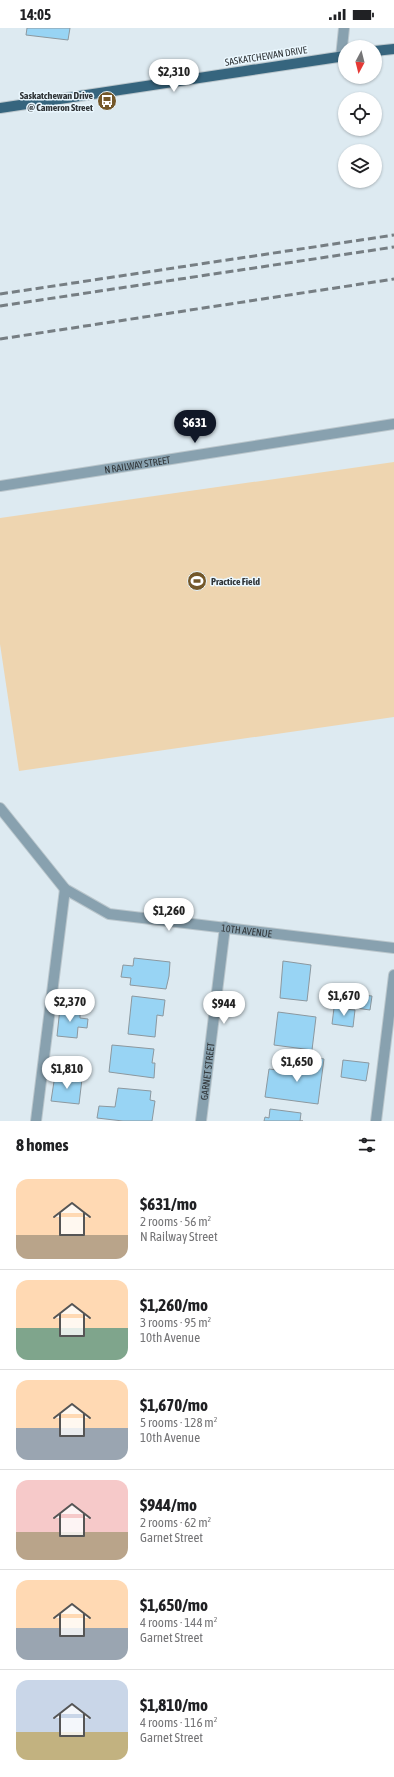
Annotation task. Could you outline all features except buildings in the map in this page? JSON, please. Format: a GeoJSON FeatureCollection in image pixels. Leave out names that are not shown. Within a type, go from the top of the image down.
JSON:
{"type":"FeatureCollection","features":[{"type":"Feature","properties":{"kind":"main road"},"geometry":{"type":"LineString","coordinates":[[382,50],[394,49]]}},
{"type":"Feature","properties":{"kind":"main road","name":"SASKATCHEWAN DRIVE"},"geometry":{"type":"LineString","coordinates":[[0,108],[338,57]]}},
{"type":"Feature","properties":{"kind":"street"},"geometry":{"type":"LineString","coordinates":[[344,28],[344,40]]}},
{"type":"Feature","properties":{"kind":"street","name":"N RAILWAY STREET"},"geometry":{"type":"LineString","coordinates":[[0,486],[394,424]]}},
{"type":"Feature","properties":{"kind":"street","name":"10TH AVENUE"},"geometry":{"type":"LineString","coordinates":[[0,808],[65,889],[109,914],[394,948]]}},
{"type":"Feature","properties":{"kind":"street"},"geometry":{"type":"LineString","coordinates":[[36,1121],[65,889]]}},
{"type":"Feature","properties":{"kind":"street","name":"GARNET STREET"},"geometry":{"type":"LineString","coordinates":[[201,1121],[225,927]]}},
{"type":"Feature","properties":{"kind":"street"},"geometry":{"type":"LineString","coordinates":[[376,1121],[394,975]]}},
{"type":"Feature","properties":{"kind":"shaded area","name":"Practice Field"},"geometry":{"type":"Polygon","coordinates":[[[394,462],[394,717],[19,771],[0,644],[0,518],[394,462]]]}},
{"type":"Feature","properties":{"kind":"railway"},"geometry":{"type":"LineString","coordinates":[[0,294],[394,235]]}},
{"type":"Feature","properties":{"kind":"railway"},"geometry":{"type":"LineString","coordinates":[[0,306],[394,247]]}},
{"type":"Feature","properties":{"kind":"railway"},"geometry":{"type":"LineString","coordinates":[[0,339],[394,279]]}},
{"type":"Feature","properties":{"kind":"place","name":"Saskatchewan Drive @ Cameron Street"},"geometry":{"type":"Point","coordinates":[107,101]}},
{"type":"Feature","properties":{"kind":"place","name":"Practice Field"},"geometry":{"type":"Point","coordinates":[197,581]}}]}
